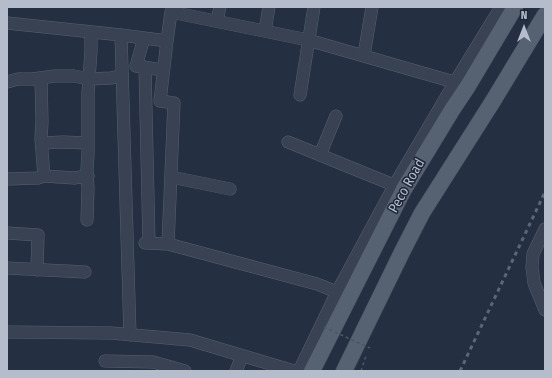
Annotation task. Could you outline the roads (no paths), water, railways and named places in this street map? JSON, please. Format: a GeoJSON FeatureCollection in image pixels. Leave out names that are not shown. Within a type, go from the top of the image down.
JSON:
{"type":"FeatureCollection","features":[{"type":"Feature","properties":{"kind":"main road","name":"Peco Road"},"geometry":{"type":"LineString","coordinates":[[312,371],[343,294],[399,188],[452,110],[461,84],[515,7]]}},
{"type":"Feature","properties":{"kind":"main road","name":"Peco Road"},"geometry":{"type":"LineString","coordinates":[[344,371],[422,213],[493,101],[545,15]]}},
{"type":"Feature","properties":{"kind":"street"},"geometry":{"type":"LineString","coordinates":[[217,21],[220,7]]}},
{"type":"Feature","properties":{"kind":"street"},"geometry":{"type":"LineString","coordinates":[[265,31],[269,7]]}},
{"type":"Feature","properties":{"kind":"street"},"geometry":{"type":"LineString","coordinates":[[300,95],[314,7]]}},
{"type":"Feature","properties":{"kind":"street"},"geometry":{"type":"LineString","coordinates":[[364,56],[372,7]]}},
{"type":"Feature","properties":{"kind":"street"},"geometry":{"type":"LineString","coordinates":[[168,244],[174,103],[160,101],[172,9],[217,21],[308,40],[461,84],[501,7]]}},
{"type":"Feature","properties":{"kind":"street"},"geometry":{"type":"LineString","coordinates":[[7,23],[167,41]]}},
{"type":"Feature","properties":{"kind":"street"},"geometry":{"type":"LineString","coordinates":[[87,220],[88,93],[91,32]]}},
{"type":"Feature","properties":{"kind":"street"},"geometry":{"type":"LineString","coordinates":[[121,35],[130,335]]}},
{"type":"Feature","properties":{"kind":"street"},"geometry":{"type":"LineString","coordinates":[[144,38],[136,66],[164,70]]}},
{"type":"Feature","properties":{"kind":"street"},"geometry":{"type":"LineString","coordinates":[[145,67],[147,243],[168,244],[317,284],[343,294],[299,371]]}},
{"type":"Feature","properties":{"kind":"street"},"geometry":{"type":"LineString","coordinates":[[7,82],[55,76],[74,76],[89,79],[122,76]]}},
{"type":"Feature","properties":{"kind":"street"},"geometry":{"type":"LineString","coordinates":[[41,78],[44,176]]}},
{"type":"Feature","properties":{"kind":"street"},"geometry":{"type":"LineString","coordinates":[[320,155],[336,116]]}},
{"type":"Feature","properties":{"kind":"street"},"geometry":{"type":"LineString","coordinates":[[42,143],[88,142]]}},
{"type":"Feature","properties":{"kind":"street"},"geometry":{"type":"LineString","coordinates":[[288,142],[399,188]]}},
{"type":"Feature","properties":{"kind":"street"},"geometry":{"type":"LineString","coordinates":[[7,179],[38,178],[44,176],[74,178],[88,176]]}},
{"type":"Feature","properties":{"kind":"street"},"geometry":{"type":"LineString","coordinates":[[171,177],[230,188]]}},
{"type":"Feature","properties":{"kind":"street"},"geometry":{"type":"LineString","coordinates":[[545,228],[534,254],[532,267],[534,284],[545,310]]}},
{"type":"Feature","properties":{"kind":"street"},"geometry":{"type":"LineString","coordinates":[[7,233],[38,235],[37,270]]}},
{"type":"Feature","properties":{"kind":"street"},"geometry":{"type":"LineString","coordinates":[[7,268],[85,272]]}},
{"type":"Feature","properties":{"kind":"street"},"geometry":{"type":"LineString","coordinates":[[7,332],[111,333],[190,340],[294,371]]}},
{"type":"Feature","properties":{"kind":"street"},"geometry":{"type":"LineString","coordinates":[[236,371],[242,356]]}},
{"type":"Feature","properties":{"kind":"street"},"geometry":{"type":"LineString","coordinates":[[105,361],[153,362],[183,371]]}},
{"type":"Feature","properties":{"kind":"railway"},"geometry":{"type":"LineString","coordinates":[[460,371],[545,192]]}}]}
